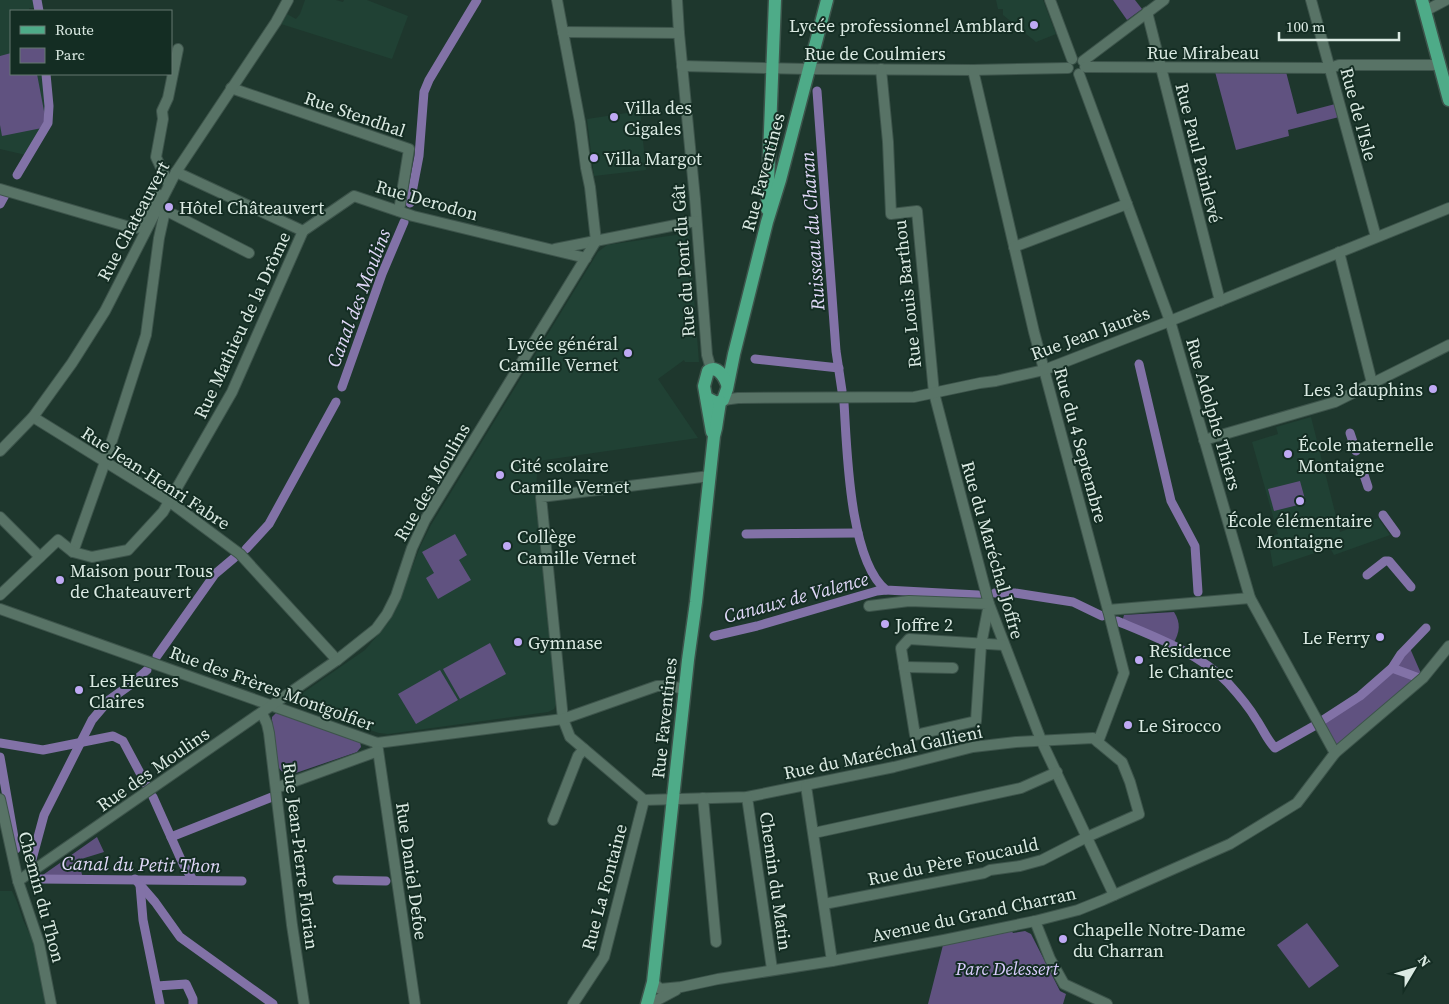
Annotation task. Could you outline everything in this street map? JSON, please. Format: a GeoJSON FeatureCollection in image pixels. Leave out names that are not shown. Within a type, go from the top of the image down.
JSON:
{"type":"FeatureCollection","features":[{"type":"Feature","properties":{"kind":"main road"},"geometry":{"type":"LineString","coordinates":[[774,178],[772,68],[775,0]]}},
{"type":"Feature","properties":{"kind":"main road","name":"Rue Faventines"},"geometry":{"type":"LineString","coordinates":[[728,384],[767,222],[774,178],[827,0]]}},
{"type":"Feature","properties":{"kind":"main road"},"geometry":{"type":"LineString","coordinates":[[1423,5],[1449,100]]}},
{"type":"Feature","properties":{"kind":"main road"},"geometry":{"type":"LineString","coordinates":[[713,369],[723,376],[728,384],[722,401],[713,402],[707,398],[704,381],[708,372],[713,369],[726,363],[734,354]]}},
{"type":"Feature","properties":{"kind":"main road","name":"Rue Faventines"},"geometry":{"type":"LineString","coordinates":[[707,398],[711,429],[714,436]]}},
{"type":"Feature","properties":{"kind":"main road","name":"Rue Faventines"},"geometry":{"type":"LineString","coordinates":[[648,1004],[653,982],[714,436],[722,401]]}},
{"type":"Feature","properties":{"kind":"street","name":"Rue Chateauvert"},"geometry":{"type":"LineString","coordinates":[[0,451],[33,417],[72,363],[105,310],[161,209],[164,196],[176,172],[288,0]]}},
{"type":"Feature","properties":{"kind":"street"},"geometry":{"type":"LineString","coordinates":[[557,0],[580,122],[596,241]]}},
{"type":"Feature","properties":{"kind":"street","name":"Rue du Pont du Gât"},"geometry":{"type":"LineString","coordinates":[[677,0],[707,355],[713,369]]}},
{"type":"Feature","properties":{"kind":"street"},"geometry":{"type":"LineString","coordinates":[[1050,0],[1070,63],[1071,73],[1083,68],[1147,12],[1164,0]]}},
{"type":"Feature","properties":{"kind":"street","name":"Rue de l'Isle"},"geometry":{"type":"LineString","coordinates":[[1311,0],[1376,237]]}},
{"type":"Feature","properties":{"kind":"street"},"geometry":{"type":"LineString","coordinates":[[1423,5],[1446,0]]}},
{"type":"Feature","properties":{"kind":"street","name":"Rue Paul Painlevé"},"geometry":{"type":"LineString","coordinates":[[1147,12],[1220,301]]}},
{"type":"Feature","properties":{"kind":"street"},"geometry":{"type":"LineString","coordinates":[[563,32],[679,34]]}},
{"type":"Feature","properties":{"kind":"street"},"geometry":{"type":"LineString","coordinates":[[169,185],[156,157],[163,119],[162,111],[168,98],[178,49]]}},
{"type":"Feature","properties":{"kind":"street"},"geometry":{"type":"LineString","coordinates":[[1070,63],[1078,58],[1083,68]]}},
{"type":"Feature","properties":{"kind":"street","name":"Rue de Coulmiers"},"geometry":{"type":"LineString","coordinates":[[682,66],[973,70],[1070,63]]}},
{"type":"Feature","properties":{"kind":"street","name":"Rue Mirabeau"},"geometry":{"type":"LineString","coordinates":[[1083,68],[1330,68],[1339,65],[1440,65]]}},
{"type":"Feature","properties":{"kind":"street","name":"Rue Adolphe Thiers"},"geometry":{"type":"LineString","coordinates":[[1083,68],[1127,204],[1170,321],[1250,598],[1335,753]]}},
{"type":"Feature","properties":{"kind":"street","name":"Rue Louis Barthou"},"geometry":{"type":"LineString","coordinates":[[881,69],[888,142],[891,214],[917,210],[934,393]]}},
{"type":"Feature","properties":{"kind":"street","name":"Rue du 4 Septembre"},"geometry":{"type":"LineString","coordinates":[[973,70],[1044,370],[1124,673],[1098,742]]}},
{"type":"Feature","properties":{"kind":"street","name":"Rue Stendhal"},"geometry":{"type":"LineString","coordinates":[[232,88],[409,149],[399,211]]}},
{"type":"Feature","properties":{"kind":"street","name":"Rue Mathieu de la Drôme"},"geometry":{"type":"LineString","coordinates":[[40,557],[58,540],[73,552],[92,557],[128,550],[163,512],[232,392],[303,231],[176,172]]}},
{"type":"Feature","properties":{"kind":"street"},"geometry":{"type":"LineString","coordinates":[[5,190],[133,228],[137,228],[156,194],[164,196]]}},
{"type":"Feature","properties":{"kind":"street","name":"Rue Derodon"},"geometry":{"type":"LineString","coordinates":[[303,231],[354,196],[399,211],[586,258]]}},
{"type":"Feature","properties":{"kind":"street"},"geometry":{"type":"LineString","coordinates":[[1014,247],[1127,204]]}},
{"type":"Feature","properties":{"kind":"street","name":"Rue Jean Jaurès"},"geometry":{"type":"LineString","coordinates":[[722,401],[738,398],[914,397],[1044,370],[1449,208]]}},
{"type":"Feature","properties":{"kind":"street"},"geometry":{"type":"LineString","coordinates":[[73,552],[105,462],[146,335],[161,209],[249,253]]}},
{"type":"Feature","properties":{"kind":"street","name":"Rue Derodon"},"geometry":{"type":"LineString","coordinates":[[552,249],[696,221]]}},
{"type":"Feature","properties":{"kind":"street","name":"Rue des Moulins"},"geometry":{"type":"LineString","coordinates":[[19,884],[337,660],[376,629],[387,614],[396,596],[412,548],[426,520],[596,241]]}},
{"type":"Feature","properties":{"kind":"street"},"geometry":{"type":"LineString","coordinates":[[1339,252],[1372,383]]}},
{"type":"Feature","properties":{"kind":"street"},"geometry":{"type":"LineString","coordinates":[[1204,440],[1335,402],[1448,348]]}},
{"type":"Feature","properties":{"kind":"street","name":"Rue du Maréchal Joffre"},"geometry":{"type":"LineString","coordinates":[[934,393],[989,604],[1041,740],[1114,895]]}},
{"type":"Feature","properties":{"kind":"street","name":"Rue Jean-Henri Fabre"},"geometry":{"type":"LineString","coordinates":[[33,417],[170,502],[240,554],[337,660]]}},
{"type":"Feature","properties":{"kind":"street"},"geometry":{"type":"LineString","coordinates":[[644,800],[570,737],[563,719],[541,497],[710,476]]}},
{"type":"Feature","properties":{"kind":"street"},"geometry":{"type":"LineString","coordinates":[[0,516],[40,557],[0,595]]}},
{"type":"Feature","properties":{"kind":"street"},"geometry":{"type":"LineString","coordinates":[[1108,610],[1250,598]]}},
{"type":"Feature","properties":{"kind":"street"},"geometry":{"type":"LineString","coordinates":[[869,606],[909,602],[989,604],[980,645],[976,721],[915,734],[901,648],[909,639],[980,645],[1004,645]]}},
{"type":"Feature","properties":{"kind":"street","name":"Rue des Frères Montgolfier"},"geometry":{"type":"LineString","coordinates":[[0,609],[273,705],[378,747],[563,719],[657,686],[685,689]]}},
{"type":"Feature","properties":{"kind":"street","name":"Avenue du Grand Charran"},"geometry":{"type":"LineString","coordinates":[[681,987],[772,969],[832,961],[944,940],[1078,910],[1230,844],[1297,803],[1335,753],[1423,678],[1449,646]]}},
{"type":"Feature","properties":{"kind":"street"},"geometry":{"type":"LineString","coordinates":[[904,667],[953,668]]}},
{"type":"Feature","properties":{"kind":"street","name":"Rue Jean-Pierre Florian"},"geometry":{"type":"LineString","coordinates":[[262,713],[267,724],[292,925],[304,1004]]}},
{"type":"Feature","properties":{"kind":"street","name":"Rue du Maréchal Gallieni"},"geometry":{"type":"LineString","coordinates":[[644,800],[747,797],[768,794],[894,768],[973,747],[1041,740],[1093,738],[1098,742]]}},
{"type":"Feature","properties":{"kind":"street","name":"Rue du Père Foucauld"},"geometry":{"type":"LineString","coordinates":[[824,904],[984,873],[990,870],[1020,866],[1042,860],[1139,814],[1122,762],[1098,742]]}},
{"type":"Feature","properties":{"kind":"street"},"geometry":{"type":"LineString","coordinates":[[276,788],[378,747]]}},
{"type":"Feature","properties":{"kind":"street","name":"Rue Daniel Defoe"},"geometry":{"type":"LineString","coordinates":[[378,747],[415,1004]]}},
{"type":"Feature","properties":{"kind":"street"},"geometry":{"type":"LineString","coordinates":[[553,820],[578,756],[584,749]]}},
{"type":"Feature","properties":{"kind":"street"},"geometry":{"type":"LineString","coordinates":[[814,833],[1021,788],[1057,772]]}},
{"type":"Feature","properties":{"kind":"street"},"geometry":{"type":"LineString","coordinates":[[806,786],[832,961]]}},
{"type":"Feature","properties":{"kind":"street","name":"Chemin du Matin"},"geometry":{"type":"LineString","coordinates":[[747,797],[772,969]]}},
{"type":"Feature","properties":{"kind":"street"},"geometry":{"type":"LineString","coordinates":[[703,798],[716,942]]}},
{"type":"Feature","properties":{"kind":"street","name":"Chemin du Thon"},"geometry":{"type":"LineString","coordinates":[[0,799],[19,884],[39,943],[51,1004]]}},
{"type":"Feature","properties":{"kind":"street","name":"Rue La Fontaine"},"geometry":{"type":"LineString","coordinates":[[573,1004],[604,957],[644,800]]}},
{"type":"Feature","properties":{"kind":"street"},"geometry":{"type":"LineString","coordinates":[[1035,921],[1050,959],[1064,984],[1106,1004]]}},
{"type":"Feature","properties":{"kind":"street"},"geometry":{"type":"LineString","coordinates":[[653,982],[660,989],[681,987]]}},
{"type":"Feature","properties":{"kind":"street"},"geometry":{"type":"LineString","coordinates":[[648,1004],[681,987]]}},
{"type":"Feature","properties":{"kind":"shaded area"},"geometry":{"type":"Polygon","coordinates":[[[0,0],[37,0],[39,10],[29,8],[30,10],[10,10],[10,75],[46,75],[49,106],[48,123],[30,156],[0,149],[0,0]]]}},
{"type":"Feature","properties":{"kind":"shaded area"},"geometry":{"type":"Polygon","coordinates":[[[305,0],[336,0],[343,2],[344,0],[367,0],[408,16],[392,59],[281,24],[287,14],[296,19],[305,0]]]}},
{"type":"Feature","properties":{"kind":"shaded area","name":"Lycée professionnel Amblard"},"geometry":{"type":"Polygon","coordinates":[[[996,0],[1043,0],[1056,34],[1036,42],[1003,15],[1003,9],[998,9],[996,0]]]}},
{"type":"Feature","properties":{"kind":"shaded area"},"geometry":{"type":"Polygon","coordinates":[[[640,111],[646,170],[594,176],[587,119],[640,111]]]}},
{"type":"Feature","properties":{"kind":"shaded area","name":"Cité scolaire Camille Vernet"},"geometry":{"type":"Polygon","coordinates":[[[689,233],[699,362],[685,362],[684,360],[658,379],[698,438],[538,461],[536,488],[556,704],[554,709],[548,712],[388,734],[379,733],[300,707],[296,704],[297,697],[365,650],[388,623],[396,609],[420,547],[431,525],[598,252],[607,245],[689,233]]]}},
{"type":"Feature","properties":{"kind":"shaded area","name":"École élémentaire Montaigne"},"geometry":{"type":"Polygon","coordinates":[[[1311,417],[1340,532],[1378,518],[1390,535],[1334,555],[1330,548],[1273,567],[1268,537],[1278,534],[1252,442],[1278,434],[1276,427],[1311,417]]]}},
{"type":"Feature","properties":{"kind":"shaded area"},"geometry":{"type":"Polygon","coordinates":[[[0,891],[12,891],[17,902],[34,943],[47,1004],[0,1004],[0,891]]]}},
{"type":"Feature","properties":{"kind":"green space"},"geometry":{"type":"Polygon","coordinates":[[[1113,0],[1135,0],[1142,9],[1127,20],[1113,0]]]}},
{"type":"Feature","properties":{"kind":"green space"},"geometry":{"type":"Polygon","coordinates":[[[10,53],[10,75],[37,75],[47,127],[2,136],[0,125],[0,56],[10,53]]]}},
{"type":"Feature","properties":{"kind":"green space"},"geometry":{"type":"Polygon","coordinates":[[[1214,68],[1285,68],[1297,114],[1339,103],[1343,116],[1288,130],[1289,136],[1236,150],[1214,68]]]}},
{"type":"Feature","properties":{"kind":"green space"},"geometry":{"type":"Polygon","coordinates":[[[1300,481],[1306,503],[1274,511],[1268,489],[1300,481]]]}},
{"type":"Feature","properties":{"kind":"green space"},"geometry":{"type":"Polygon","coordinates":[[[455,534],[467,555],[459,560],[471,580],[438,599],[426,578],[434,573],[422,552],[455,534]]]}},
{"type":"Feature","properties":{"kind":"green space"},"geometry":{"type":"Polygon","coordinates":[[[1174,612],[1179,628],[1173,644],[1122,622],[1124,615],[1174,612]]]}},
{"type":"Feature","properties":{"kind":"green space"},"geometry":{"type":"Polygon","coordinates":[[[490,643],[506,674],[460,699],[443,669],[490,643]]]}},
{"type":"Feature","properties":{"kind":"green space"},"geometry":{"type":"Polygon","coordinates":[[[1409,646],[1423,678],[1335,753],[1323,720],[1377,682],[1392,668],[1409,646]]]}},
{"type":"Feature","properties":{"kind":"green space"},"geometry":{"type":"Polygon","coordinates":[[[440,670],[458,700],[416,724],[398,694],[440,670]]]}},
{"type":"Feature","properties":{"kind":"green space"},"geometry":{"type":"Polygon","coordinates":[[[281,712],[360,742],[361,747],[357,752],[290,775],[285,775],[278,767],[272,720],[276,713],[281,712]]]}},
{"type":"Feature","properties":{"kind":"green space"},"geometry":{"type":"Polygon","coordinates":[[[97,837],[104,852],[78,860],[83,878],[40,877],[97,837]]]}},
{"type":"Feature","properties":{"kind":"green space"},"geometry":{"type":"Polygon","coordinates":[[[1307,923],[1339,966],[1309,988],[1277,945],[1307,923]]]}},
{"type":"Feature","properties":{"kind":"green space","name":"Parc Delessert"},"geometry":{"type":"Polygon","coordinates":[[[1011,930],[1013,933],[1025,931],[1031,934],[1060,991],[1066,994],[1063,1004],[928,1004],[943,945],[1011,930]]]}},
{"type":"Feature","properties":{"kind":"waterway"},"geometry":{"type":"LineString","coordinates":[[37,0],[39,10]]}},
{"type":"Feature","properties":{"kind":"waterway","name":"Canal des Moulins"},"geometry":{"type":"LineString","coordinates":[[410,203],[419,156],[424,92],[429,80],[477,0]]}},
{"type":"Feature","properties":{"kind":"waterway"},"geometry":{"type":"LineString","coordinates":[[17,175],[48,123],[49,106],[46,75]]}},
{"type":"Feature","properties":{"kind":"waterway","name":"Ruisseau du Charan"},"geometry":{"type":"LineString","coordinates":[[817,91],[836,351],[842,391]]}},
{"type":"Feature","properties":{"kind":"waterway"},"geometry":{"type":"LineString","coordinates":[[0,204],[5,195]]}},
{"type":"Feature","properties":{"kind":"waterway","name":"Canal des Moulins"},"geometry":{"type":"LineString","coordinates":[[342,387],[382,274],[404,222]]}},
{"type":"Feature","properties":{"kind":"waterway","name":"Ruisseau du Charan"},"geometry":{"type":"LineString","coordinates":[[755,359],[839,368]]}},
{"type":"Feature","properties":{"kind":"waterway"},"geometry":{"type":"LineString","coordinates":[[1139,364],[1171,501],[1195,546],[1198,592]]}},
{"type":"Feature","properties":{"kind":"waterway","name":"Canal des Moulins"},"geometry":{"type":"LineString","coordinates":[[246,549],[269,524],[336,402]]}},
{"type":"Feature","properties":{"kind":"waterway","name":"Ruisseau du Charan"},"geometry":{"type":"LineString","coordinates":[[844,403],[852,502],[864,555],[874,575],[886,590],[978,595]]}},
{"type":"Feature","properties":{"kind":"waterway"},"geometry":{"type":"LineString","coordinates":[[1350,433],[1356,451]]}},
{"type":"Feature","properties":{"kind":"waterway"},"geometry":{"type":"LineString","coordinates":[[1364,475],[1368,487]]}},
{"type":"Feature","properties":{"kind":"waterway"},"geometry":{"type":"LineString","coordinates":[[1383,515],[1396,533]]}},
{"type":"Feature","properties":{"kind":"waterway","name":"Ruisseau du Charan"},"geometry":{"type":"LineString","coordinates":[[746,534],[858,533]]}},
{"type":"Feature","properties":{"kind":"waterway","name":"Canal des Moulins"},"geometry":{"type":"LineString","coordinates":[[157,656],[215,574],[234,558]]}},
{"type":"Feature","properties":{"kind":"waterway","name":"Canaux de Valence"},"geometry":{"type":"LineString","coordinates":[[1367,575],[1385,561],[1389,561],[1411,587]]}},
{"type":"Feature","properties":{"kind":"waterway","name":"Canaux de Valence"},"geometry":{"type":"LineString","coordinates":[[714,636],[886,590]]}},
{"type":"Feature","properties":{"kind":"waterway","name":"Ruisseau du Charan"},"geometry":{"type":"LineString","coordinates":[[995,593],[1015,593],[1073,602],[1102,616]]}},
{"type":"Feature","properties":{"kind":"waterway","name":"Ruisseau du Charan"},"geometry":{"type":"LineString","coordinates":[[1117,621],[1176,647],[1217,673],[1247,705],[1275,748],[1314,726]]}},
{"type":"Feature","properties":{"kind":"waterway","name":"Canaux de Valence"},"geometry":{"type":"LineString","coordinates":[[1323,720],[1360,696],[1392,668],[1401,654],[1426,628]]}},
{"type":"Feature","properties":{"kind":"waterway","name":"Canaux de Valence"},"geometry":{"type":"LineString","coordinates":[[1392,668],[1419,678]]}},
{"type":"Feature","properties":{"kind":"waterway","name":"Canal des Moulins"},"geometry":{"type":"LineString","coordinates":[[31,863],[44,815],[92,720],[109,700],[147,670]]}},
{"type":"Feature","properties":{"kind":"waterway","name":"Canaux de Valence"},"geometry":{"type":"LineString","coordinates":[[0,743],[43,750],[113,736],[123,741],[147,786]]}},
{"type":"Feature","properties":{"kind":"waterway"},"geometry":{"type":"LineString","coordinates":[[0,757],[16,849]]}},
{"type":"Feature","properties":{"kind":"waterway"},"geometry":{"type":"LineString","coordinates":[[153,797],[183,864],[193,880]]}},
{"type":"Feature","properties":{"kind":"waterway"},"geometry":{"type":"LineString","coordinates":[[171,837],[272,797]]}},
{"type":"Feature","properties":{"kind":"waterway","name":"Canal du Petit Thon"},"geometry":{"type":"LineString","coordinates":[[39,879],[242,881]]}},
{"type":"Feature","properties":{"kind":"waterway"},"geometry":{"type":"LineString","coordinates":[[135,879],[155,902],[180,937],[273,1004]]}},
{"type":"Feature","properties":{"kind":"waterway","name":"Canal du Petit Thon"},"geometry":{"type":"LineString","coordinates":[[337,880],[386,881]]}},
{"type":"Feature","properties":{"kind":"waterway"},"geometry":{"type":"LineString","coordinates":[[140,885],[143,920],[160,1004]]}},
{"type":"Feature","properties":{"kind":"waterway"},"geometry":{"type":"LineString","coordinates":[[157,986],[186,984],[193,999],[193,1004]]}},
{"type":"Feature","properties":{"kind":"place","name":"Lycée professionnel Amblard"},"geometry":{"type":"Point","coordinates":[1034,25]}},
{"type":"Feature","properties":{"kind":"place","name":"Villa des Cigales"},"geometry":{"type":"Point","coordinates":[614,117]}},
{"type":"Feature","properties":{"kind":"place","name":"Villa Margot"},"geometry":{"type":"Point","coordinates":[594,158]}},
{"type":"Feature","properties":{"kind":"place","name":"Hôtel Châteauvert"},"geometry":{"type":"Point","coordinates":[169,207]}},
{"type":"Feature","properties":{"kind":"place","name":"Lycée général Camille Vernet"},"geometry":{"type":"Point","coordinates":[628,353]}},
{"type":"Feature","properties":{"kind":"place","name":"Les 3 dauphins"},"geometry":{"type":"Point","coordinates":[1433,389]}},
{"type":"Feature","properties":{"kind":"place","name":"École maternelle Montaigne"},"geometry":{"type":"Point","coordinates":[1288,454]}},
{"type":"Feature","properties":{"kind":"place","name":"Cité scolaire Camille Vernet"},"geometry":{"type":"Point","coordinates":[500,475]}},
{"type":"Feature","properties":{"kind":"place","name":"École élémentaire Montaigne"},"geometry":{"type":"Point","coordinates":[1300,501]}},
{"type":"Feature","properties":{"kind":"place","name":"Collège Camille Vernet"},"geometry":{"type":"Point","coordinates":[507,546]}},
{"type":"Feature","properties":{"kind":"place","name":"Maison pour Tous de Chateauvert"},"geometry":{"type":"Point","coordinates":[60,580]}},
{"type":"Feature","properties":{"kind":"place","name":"Joffre 2"},"geometry":{"type":"Point","coordinates":[885,624]}},
{"type":"Feature","properties":{"kind":"place","name":"Le Ferry"},"geometry":{"type":"Point","coordinates":[1380,637]}},
{"type":"Feature","properties":{"kind":"place","name":"Gymnase"},"geometry":{"type":"Point","coordinates":[518,642]}},
{"type":"Feature","properties":{"kind":"place","name":"Résidence le Chantec"},"geometry":{"type":"Point","coordinates":[1139,660]}},
{"type":"Feature","properties":{"kind":"place","name":"Les Heures Claires"},"geometry":{"type":"Point","coordinates":[79,690]}},
{"type":"Feature","properties":{"kind":"place","name":"Le Sirocco"},"geometry":{"type":"Point","coordinates":[1128,725]}},
{"type":"Feature","properties":{"kind":"place","name":"Chapelle Notre-Dame du Charran"},"geometry":{"type":"Point","coordinates":[1063,939]}}]}
